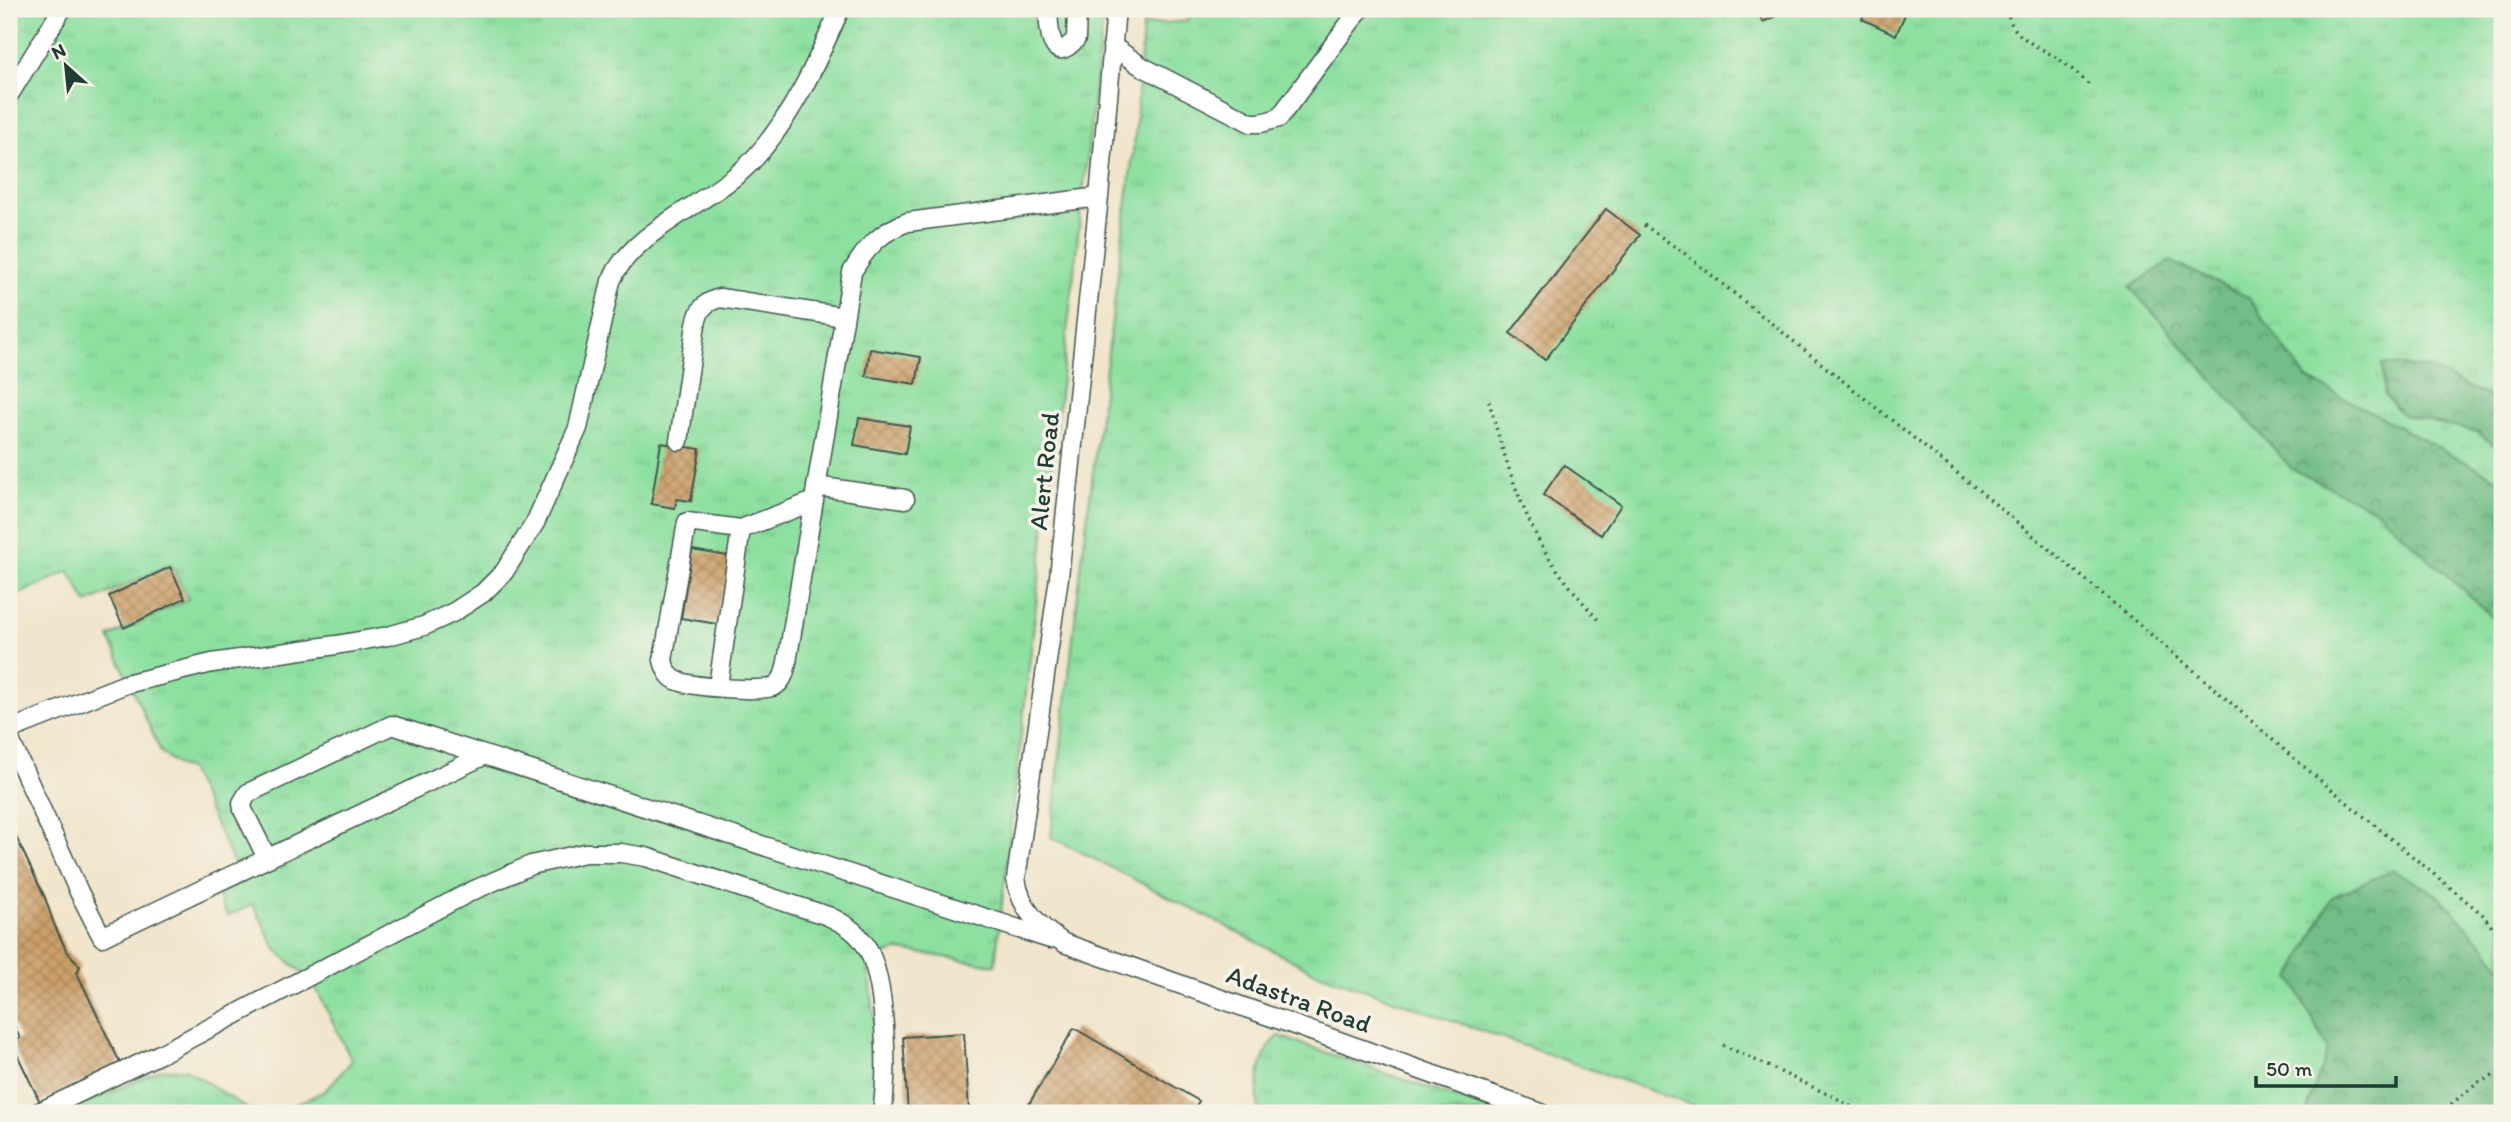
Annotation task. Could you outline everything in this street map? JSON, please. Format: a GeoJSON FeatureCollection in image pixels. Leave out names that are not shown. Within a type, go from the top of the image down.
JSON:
{"type":"FeatureCollection","features":[{"type":"Feature","properties":{"kind":"street"},"geometry":{"type":"LineString","coordinates":[[9,95],[62,9]]}},
{"type":"Feature","properties":{"kind":"street"},"geometry":{"type":"LineString","coordinates":[[9,730],[127,684],[212,663],[388,636],[424,626],[454,612],[483,593],[503,572],[535,523],[574,440],[611,281],[618,265],[646,238],[718,190],[751,162],[770,139],[806,83],[840,9]]}},
{"type":"Feature","properties":{"kind":"street"},"geometry":{"type":"LineString","coordinates":[[1048,9],[1050,40],[1060,48],[1067,47],[1076,39],[1077,9]]}},
{"type":"Feature","properties":{"kind":"street","name":"Alert Road"},"geometry":{"type":"LineString","coordinates":[[1043,929],[1024,904],[1016,879],[1059,577],[1116,9]]}},
{"type":"Feature","properties":{"kind":"street"},"geometry":{"type":"LineString","coordinates":[[1112,46],[1141,66],[1251,123],[1261,123],[1279,118],[1360,9]]}},
{"type":"Feature","properties":{"kind":"street"},"geometry":{"type":"LineString","coordinates":[[905,499],[815,494],[741,529],[688,522],[663,660],[667,672],[678,681],[767,690],[776,686],[783,676],[815,494],[852,272],[865,250],[896,226],[908,222],[1099,197]]}},
{"type":"Feature","properties":{"kind":"street"},"geometry":{"type":"LineString","coordinates":[[678,440],[698,313],[704,305],[720,298],[844,317]]}},
{"type":"Feature","properties":{"kind":"street"},"geometry":{"type":"LineString","coordinates":[[718,687],[741,529]]}},
{"type":"Feature","properties":{"kind":"street"},"geometry":{"type":"LineString","coordinates":[[267,858],[243,810],[244,799],[256,788],[392,725],[1064,943]]}},
{"type":"Feature","properties":{"kind":"street"},"geometry":{"type":"LineString","coordinates":[[9,738],[102,937],[483,756]]}},
{"type":"Feature","properties":{"kind":"street"},"geometry":{"type":"LineString","coordinates":[[37,1113],[162,1053],[472,891],[531,865],[585,853],[621,853],[646,858],[828,916],[844,923],[857,934],[869,950],[878,986],[886,1082],[882,1113]]}},
{"type":"Feature","properties":{"kind":"street","name":"Adastra Road"},"geometry":{"type":"LineString","coordinates":[[1043,929],[1064,943],[1541,1113]]}},
{"type":"Feature","properties":{"kind":"path"},"geometry":{"type":"LineString","coordinates":[[2008,9],[2008,20],[2020,36],[2062,61],[2090,85]]}},
{"type":"Feature","properties":{"kind":"path"},"geometry":{"type":"LineString","coordinates":[[1644,225],[1685,253],[1987,497],[2198,674],[2291,756],[2482,914],[2502,940]]}},
{"type":"Feature","properties":{"kind":"path"},"geometry":{"type":"LineString","coordinates":[[1489,401],[1511,474],[1536,533],[1570,588],[1599,621]]}},
{"type":"Feature","properties":{"kind":"path"},"geometry":{"type":"LineString","coordinates":[[1723,1045],[1862,1113]]}},
{"type":"Feature","properties":{"kind":"path"},"geometry":{"type":"LineString","coordinates":[[2440,1113],[2479,1082],[2502,1072]]}},
{"type":"Feature","properties":{"kind":"green space"},"geometry":{"type":"Polygon","coordinates":[[[9,9],[1104,9],[995,965],[899,950],[868,960],[874,1015],[876,1078],[889,1113],[65,1113],[160,1070],[186,1069],[251,1111],[279,1112],[325,1091],[352,1061],[313,982],[276,950],[253,904],[227,916],[217,895],[243,882],[189,769],[179,766],[161,752],[109,637],[188,599],[171,564],[87,603],[69,571],[9,599],[9,9]]]}},
{"type":"Feature","properties":{"kind":"green space"},"geometry":{"type":"Polygon","coordinates":[[[1190,9],[2502,9],[2502,1113],[1714,1113],[1315,972],[1051,837],[1079,584],[1135,136],[1143,25],[1188,21],[1190,9]]]}},
{"type":"Feature","properties":{"kind":"green space"},"geometry":{"type":"Polygon","coordinates":[[[2170,261],[2248,297],[2306,378],[2502,481],[2502,626],[2376,510],[2292,469],[2130,287],[2170,261]]]}},
{"type":"Feature","properties":{"kind":"green space"},"geometry":{"type":"Polygon","coordinates":[[[2382,364],[2428,368],[2502,403],[2502,451],[2477,432],[2403,415],[2385,396],[2382,364]]]}},
{"type":"Feature","properties":{"kind":"green space"},"geometry":{"type":"Polygon","coordinates":[[[2393,870],[2440,896],[2502,967],[2502,1113],[2306,1113],[2328,1049],[2291,978],[2332,897],[2393,870]]]}},
{"type":"Feature","properties":{"kind":"green space"},"geometry":{"type":"Polygon","coordinates":[[[1279,1036],[1499,1113],[1258,1113],[1258,1082],[1262,1061],[1279,1036]]]}},
{"type":"Feature","properties":{"kind":"building"},"geometry":{"type":"Polygon","coordinates":[[[1721,9],[1742,9],[1725,18],[1721,9]]]}},
{"type":"Feature","properties":{"kind":"building"},"geometry":{"type":"Polygon","coordinates":[[[1756,9],[1791,9],[1763,22],[1756,9]]]}},
{"type":"Feature","properties":{"kind":"building"},"geometry":{"type":"Polygon","coordinates":[[[1867,9],[1907,10],[1896,35],[1862,19],[1867,9]]]}},
{"type":"Feature","properties":{"kind":"building"},"geometry":{"type":"Polygon","coordinates":[[[1606,209],[1640,235],[1545,360],[1510,333],[1606,209]]]}},
{"type":"Feature","properties":{"kind":"building"},"geometry":{"type":"Polygon","coordinates":[[[870,349],[921,357],[916,384],[866,376],[870,349]]]}},
{"type":"Feature","properties":{"kind":"building"},"geometry":{"type":"Polygon","coordinates":[[[859,418],[910,426],[905,454],[854,445],[859,418]]]}},
{"type":"Feature","properties":{"kind":"building"},"geometry":{"type":"Polygon","coordinates":[[[661,443],[700,449],[691,501],[677,499],[675,508],[651,504],[661,443]]]}},
{"type":"Feature","properties":{"kind":"building"},"geometry":{"type":"Polygon","coordinates":[[[1564,465],[1621,505],[1601,535],[1543,495],[1564,465]]]}},
{"type":"Feature","properties":{"kind":"building"},"geometry":{"type":"Polygon","coordinates":[[[692,550],[734,557],[723,625],[681,618],[692,550]]]}},
{"type":"Feature","properties":{"kind":"building"},"geometry":{"type":"Polygon","coordinates":[[[170,567],[185,598],[124,628],[109,596],[170,567]]]}},
{"type":"Feature","properties":{"kind":"building"},"geometry":{"type":"Polygon","coordinates":[[[9,822],[66,950],[80,966],[77,973],[120,1063],[40,1102],[11,1042],[20,1038],[9,1016],[9,822]]]}},
{"type":"Feature","properties":{"kind":"building"},"geometry":{"type":"Polygon","coordinates":[[[1074,1028],[1199,1101],[1192,1113],[1045,1113],[1029,1104],[1074,1028]]]}},
{"type":"Feature","properties":{"kind":"building"},"geometry":{"type":"Polygon","coordinates":[[[964,1033],[969,1111],[908,1113],[903,1037],[964,1033]]]}}]}
